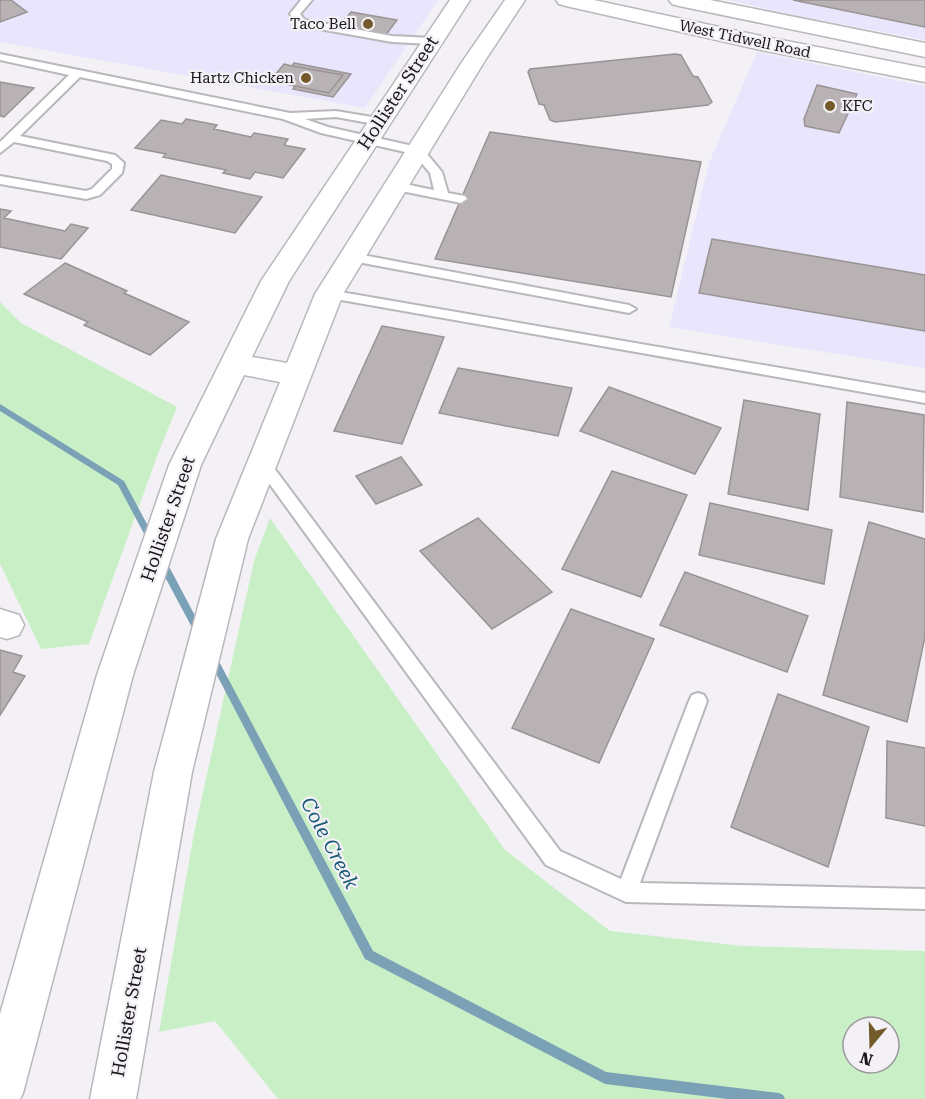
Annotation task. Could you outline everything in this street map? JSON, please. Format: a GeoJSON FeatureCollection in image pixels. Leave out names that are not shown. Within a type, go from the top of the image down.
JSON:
{"type":"FeatureCollection","features":[{"type":"Feature","properties":{"kind":"main road","name":"Hollister Street"},"geometry":{"type":"LineString","coordinates":[[0,1093],[115,675],[185,465],[275,281],[460,0]]}},
{"type":"Feature","properties":{"kind":"main road","name":"Hollister Street"},"geometry":{"type":"LineString","coordinates":[[113,1099],[173,772],[232,540],[329,294],[473,62],[515,0]]}},
{"type":"Feature","properties":{"kind":"main road","name":"West Tidwell Road"},"geometry":{"type":"LineString","coordinates":[[566,0],[761,43],[925,75]]}},
{"type":"Feature","properties":{"kind":"main road","name":"West Tidwell Road"},"geometry":{"type":"LineString","coordinates":[[679,0],[925,50]]}},
{"type":"Feature","properties":{"kind":"main road"},"geometry":{"type":"LineString","coordinates":[[235,363],[297,375]]}},
{"type":"Feature","properties":{"kind":"lane"},"geometry":{"type":"LineString","coordinates":[[307,0],[295,15],[301,24],[392,39],[432,41]]}},
{"type":"Feature","properties":{"kind":"lane"},"geometry":{"type":"LineString","coordinates":[[0,57],[286,116],[325,130],[374,131]]}},
{"type":"Feature","properties":{"kind":"lane"},"geometry":{"type":"LineString","coordinates":[[0,149],[77,73]]}},
{"type":"Feature","properties":{"kind":"lane"},"geometry":{"type":"LineString","coordinates":[[286,116],[336,114],[418,151],[436,172],[442,195]]}},
{"type":"Feature","properties":{"kind":"lane"},"geometry":{"type":"LineString","coordinates":[[0,180],[86,195],[96,192],[118,170],[118,163],[111,158],[11,138]]}},
{"type":"Feature","properties":{"kind":"lane"},"geometry":{"type":"LineString","coordinates":[[395,186],[461,199]]}},
{"type":"Feature","properties":{"kind":"lane"},"geometry":{"type":"LineString","coordinates":[[352,257],[630,309]]}},
{"type":"Feature","properties":{"kind":"lane"},"geometry":{"type":"LineString","coordinates":[[329,294],[925,398]]}},
{"type":"Feature","properties":{"kind":"lane"},"geometry":{"type":"LineString","coordinates":[[263,464],[553,858],[626,892],[925,899]]}},
{"type":"Feature","properties":{"kind":"lane"},"geometry":{"type":"LineString","coordinates":[[626,892],[698,700]]}},
{"type":"Feature","properties":{"kind":"shaded area"},"geometry":{"type":"Polygon","coordinates":[[[0,0],[438,0],[365,108],[0,42],[0,0]]]}},
{"type":"Feature","properties":{"kind":"shaded area"},"geometry":{"type":"Polygon","coordinates":[[[727,0],[925,0],[925,40],[805,17],[727,0]]]}},
{"type":"Feature","properties":{"kind":"shaded area"},"geometry":{"type":"Polygon","coordinates":[[[757,52],[925,86],[925,368],[669,327],[709,163],[757,52]]]}},
{"type":"Feature","properties":{"kind":"green space"},"geometry":{"type":"Polygon","coordinates":[[[0,302],[21,323],[177,407],[89,644],[41,649],[0,564],[0,302]]]}},
{"type":"Feature","properties":{"kind":"green space"},"geometry":{"type":"Polygon","coordinates":[[[270,518],[505,850],[610,931],[743,946],[925,951],[925,1099],[278,1099],[215,1021],[159,1032],[194,833],[254,561],[270,518]]]}},
{"type":"Feature","properties":{"kind":"building"},"geometry":{"type":"Polygon","coordinates":[[[0,0],[11,0],[27,12],[0,22],[0,0]]]}},
{"type":"Feature","properties":{"kind":"building"},"geometry":{"type":"Polygon","coordinates":[[[793,0],[925,0],[925,27],[793,0]]]}},
{"type":"Feature","properties":{"kind":"building","name":"Taco Bell"},"geometry":{"type":"Polygon","coordinates":[[[351,12],[397,20],[385,36],[338,27],[351,12]]]}},
{"type":"Feature","properties":{"kind":"building"},"geometry":{"type":"Polygon","coordinates":[[[681,55],[693,76],[698,77],[712,102],[708,105],[555,122],[550,120],[544,105],[539,104],[528,72],[530,69],[681,55]]]}},
{"type":"Feature","properties":{"kind":"building"},"geometry":{"type":"Polygon","coordinates":[[[294,63],[351,74],[333,97],[293,89],[295,86],[329,93],[343,75],[292,66],[294,63]]]}},
{"type":"Feature","properties":{"kind":"building","name":"Hartz Chicken"},"geometry":{"type":"Polygon","coordinates":[[[284,64],[343,75],[329,93],[270,81],[284,64]]]}},
{"type":"Feature","properties":{"kind":"building"},"geometry":{"type":"Polygon","coordinates":[[[0,82],[34,88],[4,117],[0,116],[0,82]]]}},
{"type":"Feature","properties":{"kind":"building","name":"KFC"},"geometry":{"type":"Polygon","coordinates":[[[817,85],[857,94],[839,133],[805,126],[804,119],[817,85]]]}},
{"type":"Feature","properties":{"kind":"building"},"geometry":{"type":"Polygon","coordinates":[[[186,119],[217,125],[214,129],[251,137],[254,133],[288,139],[284,145],[305,149],[283,178],[255,172],[250,179],[223,173],[226,170],[163,157],[166,154],[135,148],[161,120],[182,124],[186,119]]]}},
{"type":"Feature","properties":{"kind":"building"},"geometry":{"type":"Polygon","coordinates":[[[490,132],[701,162],[671,297],[435,259],[490,132]]]}},
{"type":"Feature","properties":{"kind":"building"},"geometry":{"type":"Polygon","coordinates":[[[161,175],[262,197],[235,233],[131,210],[161,175]]]}},
{"type":"Feature","properties":{"kind":"building"},"geometry":{"type":"Polygon","coordinates":[[[0,209],[11,211],[4,218],[65,231],[71,224],[88,228],[61,259],[0,247],[0,209]]]}},
{"type":"Feature","properties":{"kind":"building"},"geometry":{"type":"Polygon","coordinates":[[[712,239],[925,275],[925,331],[699,293],[712,239]]]}},
{"type":"Feature","properties":{"kind":"building"},"geometry":{"type":"Polygon","coordinates":[[[65,263],[189,322],[150,355],[84,325],[88,322],[24,294],[65,263]]]}},
{"type":"Feature","properties":{"kind":"building"},"geometry":{"type":"Polygon","coordinates":[[[382,326],[444,337],[402,444],[334,431],[382,326]]]}},
{"type":"Feature","properties":{"kind":"building"},"geometry":{"type":"Polygon","coordinates":[[[458,368],[572,388],[558,436],[439,413],[458,368]]]}},
{"type":"Feature","properties":{"kind":"building"},"geometry":{"type":"Polygon","coordinates":[[[609,387],[721,428],[695,474],[580,431],[609,387]]]}},
{"type":"Feature","properties":{"kind":"building"},"geometry":{"type":"Polygon","coordinates":[[[744,400],[820,414],[808,510],[728,494],[744,400]]]}},
{"type":"Feature","properties":{"kind":"building"},"geometry":{"type":"Polygon","coordinates":[[[847,402],[924,415],[923,512],[840,497],[847,402]]]}},
{"type":"Feature","properties":{"kind":"building"},"geometry":{"type":"Polygon","coordinates":[[[401,457],[422,485],[376,504],[356,476],[401,457]]]}},
{"type":"Feature","properties":{"kind":"building"},"geometry":{"type":"Polygon","coordinates":[[[612,471],[687,495],[641,597],[562,569],[612,471]]]}},
{"type":"Feature","properties":{"kind":"building"},"geometry":{"type":"Polygon","coordinates":[[[710,503],[832,530],[824,584],[699,555],[710,503]]]}},
{"type":"Feature","properties":{"kind":"building"},"geometry":{"type":"Polygon","coordinates":[[[478,518],[552,592],[492,629],[420,551],[478,518]]]}},
{"type":"Feature","properties":{"kind":"building"},"geometry":{"type":"Polygon","coordinates":[[[869,522],[925,539],[925,637],[907,722],[823,695],[869,522]]]}},
{"type":"Feature","properties":{"kind":"building"},"geometry":{"type":"Polygon","coordinates":[[[685,572],[808,616],[787,672],[660,625],[685,572]]]}},
{"type":"Feature","properties":{"kind":"building"},"geometry":{"type":"Polygon","coordinates":[[[571,609],[654,639],[599,763],[512,728],[571,609]]]}},
{"type":"Feature","properties":{"kind":"building"},"geometry":{"type":"Polygon","coordinates":[[[0,650],[22,656],[13,672],[25,676],[0,715],[0,650]]]}},
{"type":"Feature","properties":{"kind":"building"},"geometry":{"type":"Polygon","coordinates":[[[778,694],[869,727],[828,867],[731,827],[778,694]]]}},
{"type":"Feature","properties":{"kind":"building"},"geometry":{"type":"Polygon","coordinates":[[[887,741],[925,748],[925,826],[886,818],[887,741]]]}},
{"type":"Feature","properties":{"kind":"waterway","name":"Cole Creek"},"geometry":{"type":"LineString","coordinates":[[0,407],[121,483],[152,541]]}},
{"type":"Feature","properties":{"kind":"waterway","name":"Cole Creek"},"geometry":{"type":"LineString","coordinates":[[162,562],[199,632]]}},
{"type":"Feature","properties":{"kind":"waterway","name":"Cole Creek"},"geometry":{"type":"LineString","coordinates":[[212,657],[369,955],[605,1078],[779,1099]]}},
{"type":"Feature","properties":{"kind":"place","name":"Taco Bell"},"geometry":{"type":"Point","coordinates":[368,24]}},
{"type":"Feature","properties":{"kind":"place","name":"Hartz Chicken"},"geometry":{"type":"Point","coordinates":[306,78]}},
{"type":"Feature","properties":{"kind":"place","name":"KFC"},"geometry":{"type":"Point","coordinates":[830,106]}}]}
